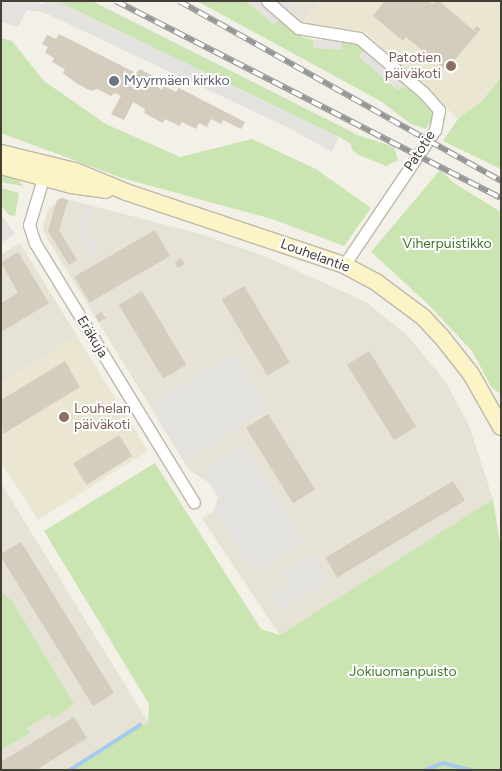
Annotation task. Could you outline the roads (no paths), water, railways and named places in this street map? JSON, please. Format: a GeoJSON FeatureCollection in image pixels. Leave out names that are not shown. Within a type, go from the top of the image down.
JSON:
{"type":"FeatureCollection","features":[{"type":"Feature","properties":{"kind":"main road","name":"Louhelantie"},"geometry":{"type":"LineString","coordinates":[[1,153],[46,171],[126,192],[344,265],[376,282],[423,317],[471,374],[498,422]]}},
{"type":"Feature","properties":{"kind":"main road","name":"Louhelantie"},"geometry":{"type":"LineString","coordinates":[[1,166],[46,171]]}},
{"type":"Feature","properties":{"kind":"street","name":"Patotie"},"geometry":{"type":"LineString","coordinates":[[267,1],[298,28],[359,38],[423,92],[439,110],[435,130],[344,265]]}},
{"type":"Feature","properties":{"kind":"street","name":"Eräkuja"},"geometry":{"type":"LineString","coordinates":[[46,171],[29,225],[35,243],[194,502]]}},
{"type":"Feature","properties":{"kind":"waterway"},"geometry":{"type":"LineString","coordinates":[[70,770],[140,725]]}},
{"type":"Feature","properties":{"kind":"waterway"},"geometry":{"type":"LineString","coordinates":[[425,770],[443,763],[471,770]]}},
{"type":"Feature","properties":{"kind":"railway"},"geometry":{"type":"LineString","coordinates":[[116,1],[501,198]]}},
{"type":"Feature","properties":{"kind":"railway"},"geometry":{"type":"LineString","coordinates":[[179,1],[501,181]]}},
{"type":"Feature","properties":{"kind":"place","name":"Patotien päiväkoti"},"geometry":{"type":"Point","coordinates":[451,66]}},
{"type":"Feature","properties":{"kind":"place","name":"Myyrmäen kirkko"},"geometry":{"type":"Point","coordinates":[114,81]}},
{"type":"Feature","properties":{"kind":"place","name":"Louhelan päiväkoti"},"geometry":{"type":"Point","coordinates":[64,417]}},
{"type":"Feature","properties":{"kind":"park label","name":"Viherpuistikko"},"geometry":{"type":"Point","coordinates":[447,244]}},
{"type":"Feature","properties":{"kind":"park label","name":"Jokiuomanpuisto"},"geometry":{"type":"Point","coordinates":[403,672]}}]}
